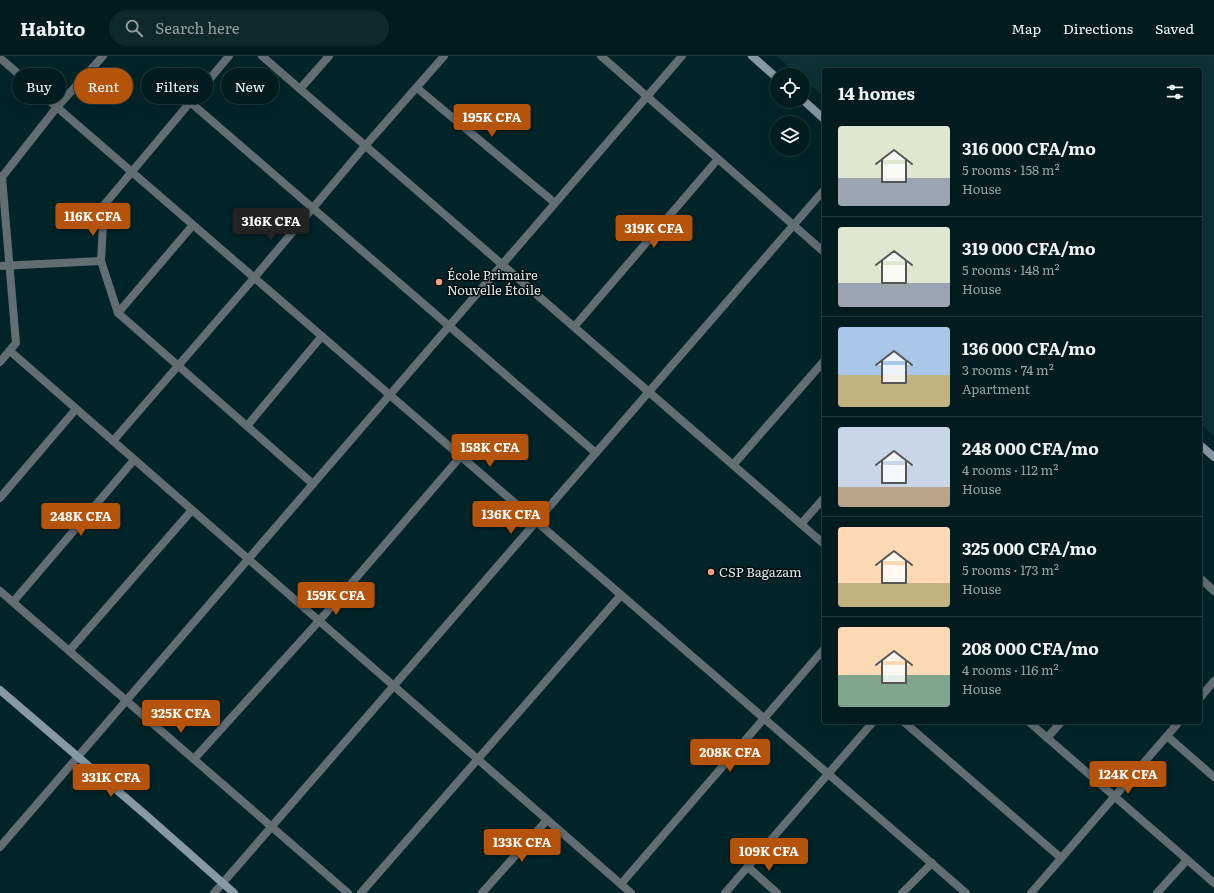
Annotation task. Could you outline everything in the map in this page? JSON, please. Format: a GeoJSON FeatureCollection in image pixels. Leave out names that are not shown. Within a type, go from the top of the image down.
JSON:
{"type":"FeatureCollection","features":[{"type":"Feature","properties":{"kind":"street"},"geometry":{"type":"LineString","coordinates":[[0,362],[16,343],[1,177],[57,108],[103,56]]}},
{"type":"Feature","properties":{"kind":"street"},"geometry":{"type":"LineString","coordinates":[[213,75],[229,56]]}},
{"type":"Feature","properties":{"kind":"street"},"geometry":{"type":"LineString","coordinates":[[262,56],[822,542]]}},
{"type":"Feature","properties":{"kind":"street"},"geometry":{"type":"LineString","coordinates":[[300,89],[329,56]]}},
{"type":"Feature","properties":{"kind":"street"},"geometry":{"type":"LineString","coordinates":[[113,441],[444,56]]}},
{"type":"Feature","properties":{"kind":"street"},"geometry":{"type":"LineString","coordinates":[[601,56],[822,250]]}},
{"type":"Feature","properties":{"kind":"street"},"geometry":{"type":"LineString","coordinates":[[0,847],[682,56]]}},
{"type":"Feature","properties":{"kind":"street"},"geometry":{"type":"LineString","coordinates":[[752,56],[770,72]]}},
{"type":"Feature","properties":{"kind":"street"},"geometry":{"type":"LineString","coordinates":[[0,58],[966,893]]}},
{"type":"Feature","properties":{"kind":"street"},"geometry":{"type":"LineString","coordinates":[[417,88],[555,203]]}},
{"type":"Feature","properties":{"kind":"street"},"geometry":{"type":"LineString","coordinates":[[188,104],[104,205],[101,261],[118,313],[313,484]]}},
{"type":"Feature","properties":{"kind":"street"},"geometry":{"type":"LineString","coordinates":[[192,104],[596,453]]}},
{"type":"Feature","properties":{"kind":"street"},"geometry":{"type":"LineString","coordinates":[[810,106],[822,117]]}},
{"type":"Feature","properties":{"kind":"street"},"geometry":{"type":"LineString","coordinates":[[574,327],[718,159]]}},
{"type":"Feature","properties":{"kind":"street"},"geometry":{"type":"LineString","coordinates":[[214,893],[822,192]]}},
{"type":"Feature","properties":{"kind":"street"},"geometry":{"type":"LineString","coordinates":[[118,313],[194,225]]}},
{"type":"Feature","properties":{"kind":"street"},"geometry":{"type":"LineString","coordinates":[[0,266],[101,261]]}},
{"type":"Feature","properties":{"kind":"street"},"geometry":{"type":"LineString","coordinates":[[247,426],[322,336]]}},
{"type":"Feature","properties":{"kind":"street"},"geometry":{"type":"LineString","coordinates":[[10,351],[631,893]]}},
{"type":"Feature","properties":{"kind":"street"},"geometry":{"type":"LineString","coordinates":[[733,465],[822,363]]}},
{"type":"Feature","properties":{"kind":"street"},"geometry":{"type":"LineString","coordinates":[[0,498],[76,409]]}},
{"type":"Feature","properties":{"kind":"street"},"geometry":{"type":"LineString","coordinates":[[1202,447],[1214,457]]}},
{"type":"Feature","properties":{"kind":"street"},"geometry":{"type":"LineString","coordinates":[[194,759],[319,621],[461,456]]}},
{"type":"Feature","properties":{"kind":"street"},"geometry":{"type":"LineString","coordinates":[[13,602],[134,460]]}},
{"type":"Feature","properties":{"kind":"street"},"geometry":{"type":"LineString","coordinates":[[801,524],[822,500]]}},
{"type":"Feature","properties":{"kind":"street"},"geometry":{"type":"LineString","coordinates":[[69,651],[192,510]]}},
{"type":"Feature","properties":{"kind":"street"},"geometry":{"type":"LineString","coordinates":[[1202,580],[1214,591]]}},
{"type":"Feature","properties":{"kind":"street"},"geometry":{"type":"LineString","coordinates":[[0,591],[348,893]]}},
{"type":"Feature","properties":{"kind":"street"},"geometry":{"type":"LineString","coordinates":[[361,893],[621,595]]}},
{"type":"Feature","properties":{"kind":"street"},"geometry":{"type":"LineString","coordinates":[[621,884],[822,651]]}},
{"type":"Feature","properties":{"kind":"street"},"geometry":{"type":"LineString","coordinates":[[1202,696],[1214,681]]}},
{"type":"Feature","properties":{"kind":"street"},"geometry":{"type":"LineString","coordinates":[[0,690],[78,756],[234,893]]}},
{"type":"Feature","properties":{"kind":"street"},"geometry":{"type":"LineString","coordinates":[[725,893],[871,724]]}},
{"type":"Feature","properties":{"kind":"street"},"geometry":{"type":"LineString","coordinates":[[906,724],[1061,858]]}},
{"type":"Feature","properties":{"kind":"street"},"geometry":{"type":"LineString","coordinates":[[1031,724],[1214,883]]}},
{"type":"Feature","properties":{"kind":"street"},"geometry":{"type":"LineString","coordinates":[[1047,738],[1059,724]]}},
{"type":"Feature","properties":{"kind":"street"},"geometry":{"type":"LineString","coordinates":[[1031,893],[1177,724]]}},
{"type":"Feature","properties":{"kind":"street"},"geometry":{"type":"LineString","coordinates":[[1167,736],[1214,777]]}},
{"type":"Feature","properties":{"kind":"street"},"geometry":{"type":"LineString","coordinates":[[485,892],[547,820]]}},
{"type":"Feature","properties":{"kind":"street"},"geometry":{"type":"LineString","coordinates":[[1157,893],[1187,860]]}},
{"type":"Feature","properties":{"kind":"street"},"geometry":{"type":"LineString","coordinates":[[902,893],[932,863]]}},
{"type":"Feature","properties":{"kind":"street"},"geometry":{"type":"LineString","coordinates":[[748,867],[777,893]]}},
{"type":"Feature","properties":{"kind":"shaded area"},"geometry":{"type":"Polygon","coordinates":[[[777,56],[1214,56],[1214,436],[1202,426],[1202,68],[822,68],[822,95],[810,85],[810,68],[790,68],[777,56]]]}},
{"type":"Feature","properties":{"kind":"place","name":"École Primaire Nouvelle Étoile"},"geometry":{"type":"Point","coordinates":[439,282]}},
{"type":"Feature","properties":{"kind":"place","name":"CSP Bagazam"},"geometry":{"type":"Point","coordinates":[711,572]}}]}
